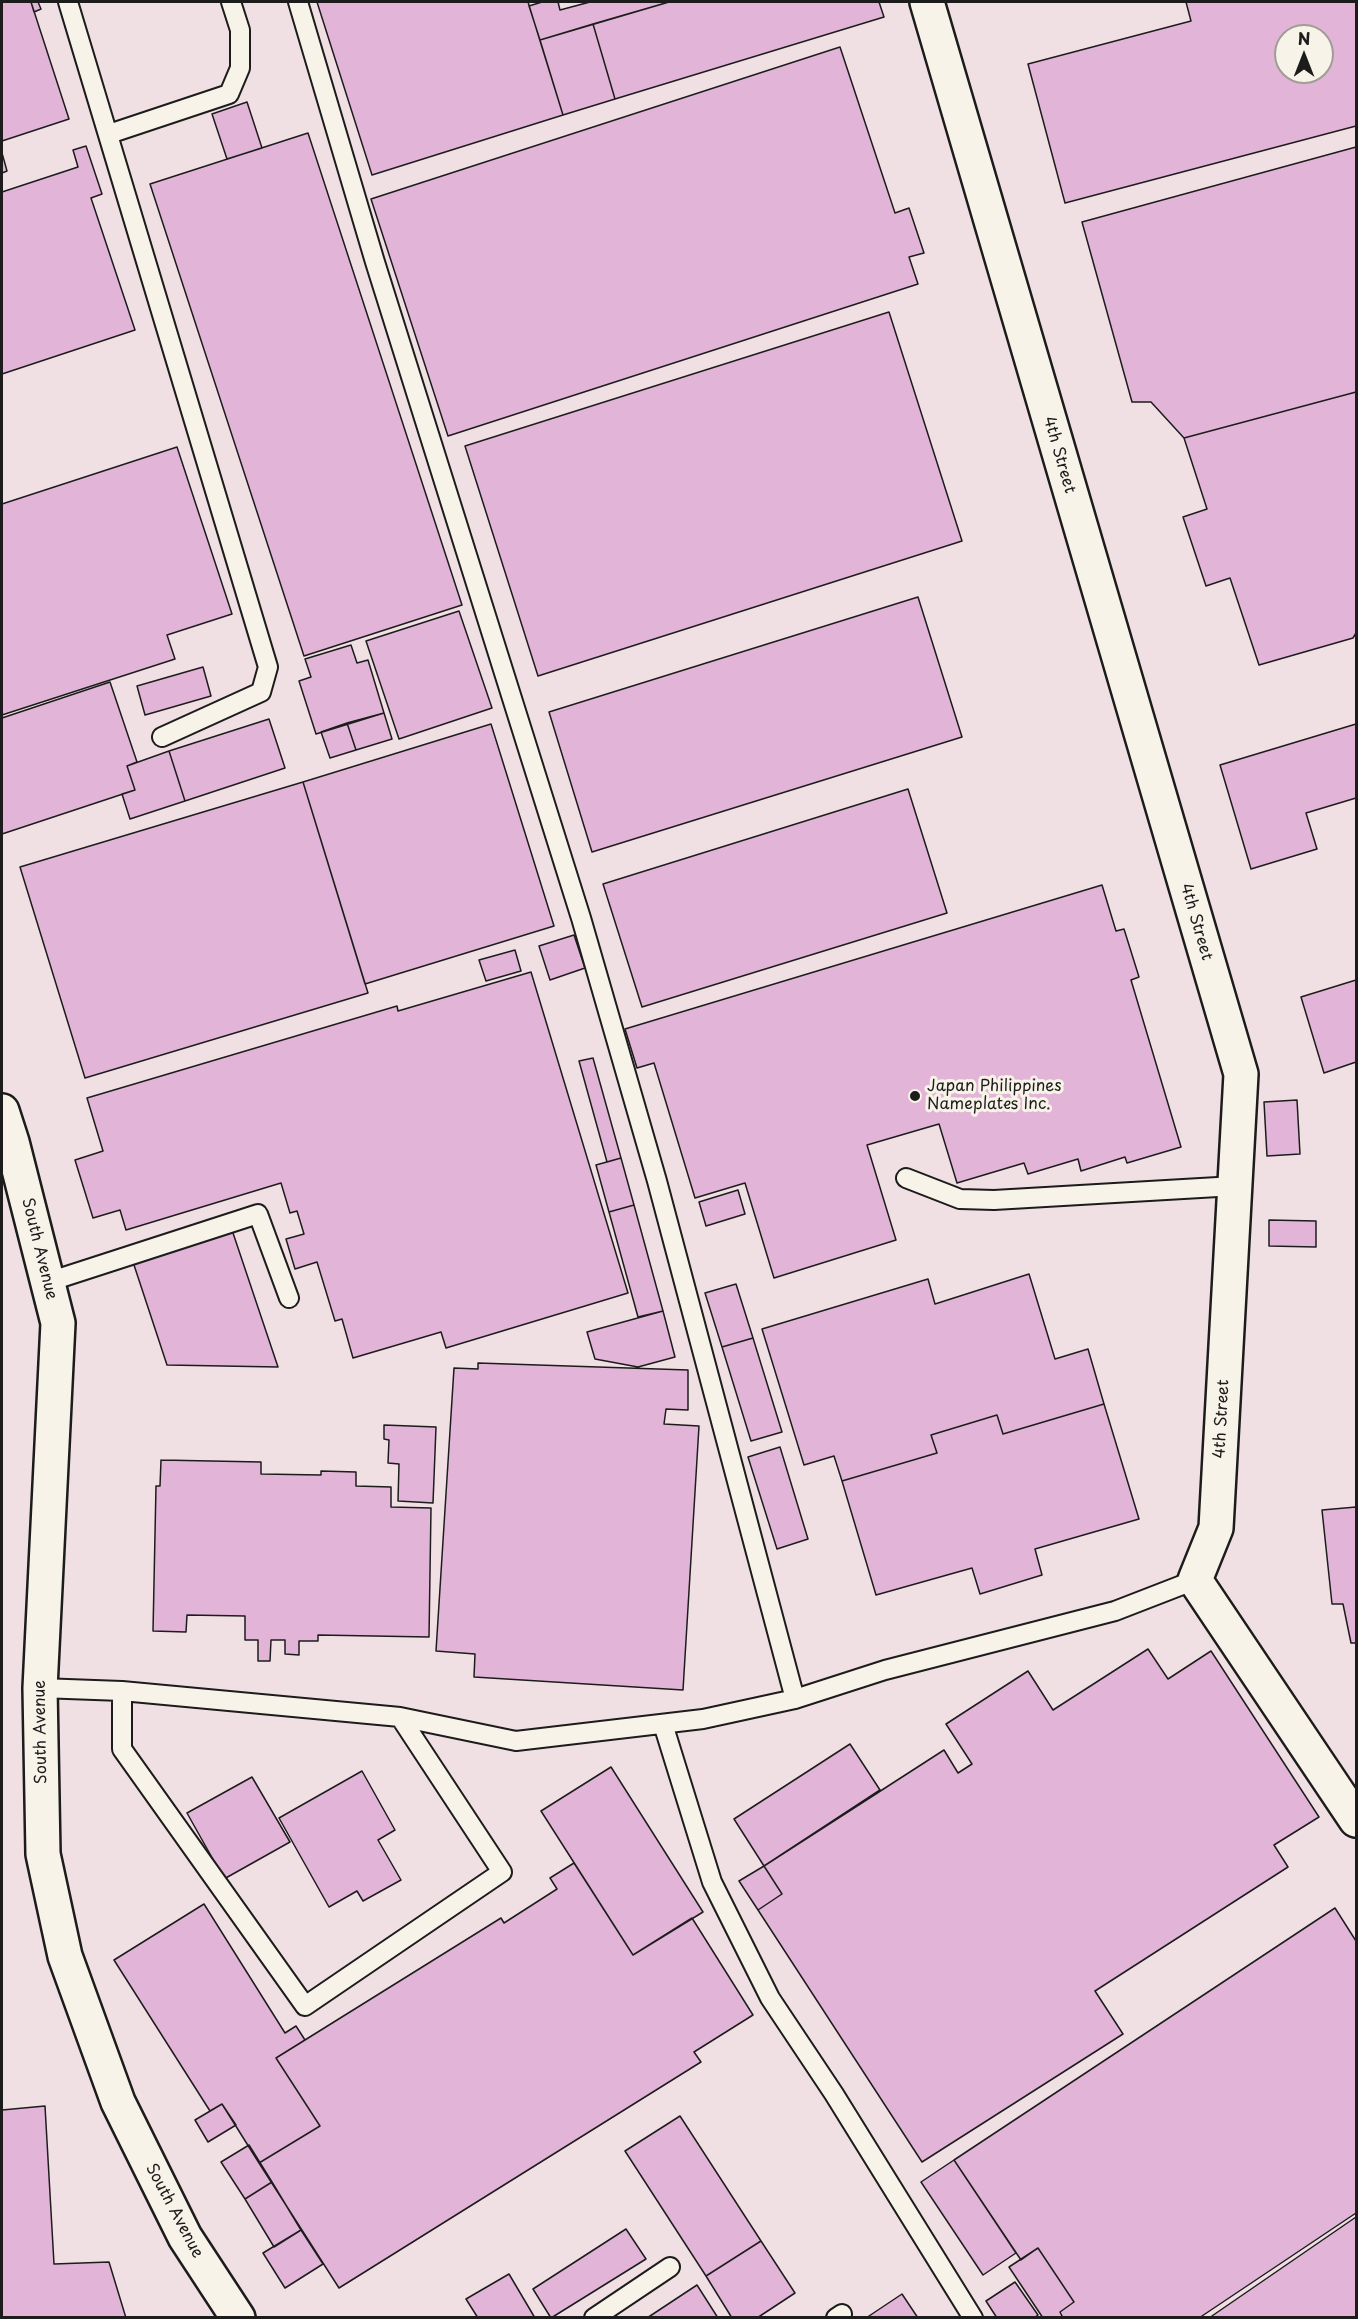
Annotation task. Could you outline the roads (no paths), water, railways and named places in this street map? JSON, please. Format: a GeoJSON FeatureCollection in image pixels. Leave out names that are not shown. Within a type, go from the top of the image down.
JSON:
{"type":"FeatureCollection","features":[{"type":"Feature","properties":{"kind":"street","name":"4th Street"},"geometry":{"type":"LineString","coordinates":[[927,2],[1240,1074],[1216,1527],[1195,1580]]}},
{"type":"Feature","properties":{"kind":"street","name":"South Avenue"},"geometry":{"type":"LineString","coordinates":[[2,1111],[7,1143],[58,1323],[40,1688],[44,1854],[65,1956],[118,2102],[185,2238],[238,2318]]}},
{"type":"Feature","properties":{"kind":"street"},"geometry":{"type":"LineString","coordinates":[[1195,1580],[1356,1820]]}},
{"type":"Feature","properties":{"kind":"lane"},"geometry":{"type":"LineString","coordinates":[[68,2],[268,667],[261,692],[162,737]]}},
{"type":"Feature","properties":{"kind":"lane"},"geometry":{"type":"LineString","coordinates":[[108,134],[229,94],[240,68],[240,30],[231,2]]}},
{"type":"Feature","properties":{"kind":"lane"},"geometry":{"type":"LineString","coordinates":[[298,2],[379,274],[581,918],[657,1181],[795,1699]]}},
{"type":"Feature","properties":{"kind":"lane"},"geometry":{"type":"LineString","coordinates":[[906,1178],[960,1199],[994,1200],[1235,1186]]}},
{"type":"Feature","properties":{"kind":"lane"},"geometry":{"type":"LineString","coordinates":[[48,1282],[258,1214],[290,1298]]}},
{"type":"Feature","properties":{"kind":"lane"},"geometry":{"type":"LineString","coordinates":[[40,1688],[122,1691],[400,1718],[516,1741],[703,1719],[795,1699],[885,1670],[1114,1611],[1195,1580]]}},
{"type":"Feature","properties":{"kind":"lane"},"geometry":{"type":"LineString","coordinates":[[122,1691],[122,1749],[305,2006],[502,1872],[400,1718]]}},
{"type":"Feature","properties":{"kind":"lane"},"geometry":{"type":"LineString","coordinates":[[663,1724],[712,1882],[770,1998],[840,2104],[973,2318]]}},
{"type":"Feature","properties":{"kind":"lane"},"geometry":{"type":"LineString","coordinates":[[594,2318],[670,2267]]}},
{"type":"Feature","properties":{"kind":"place","name":"Japan Philippines Nameplates Inc."},"geometry":{"type":"Point","coordinates":[915,1096]}}]}
